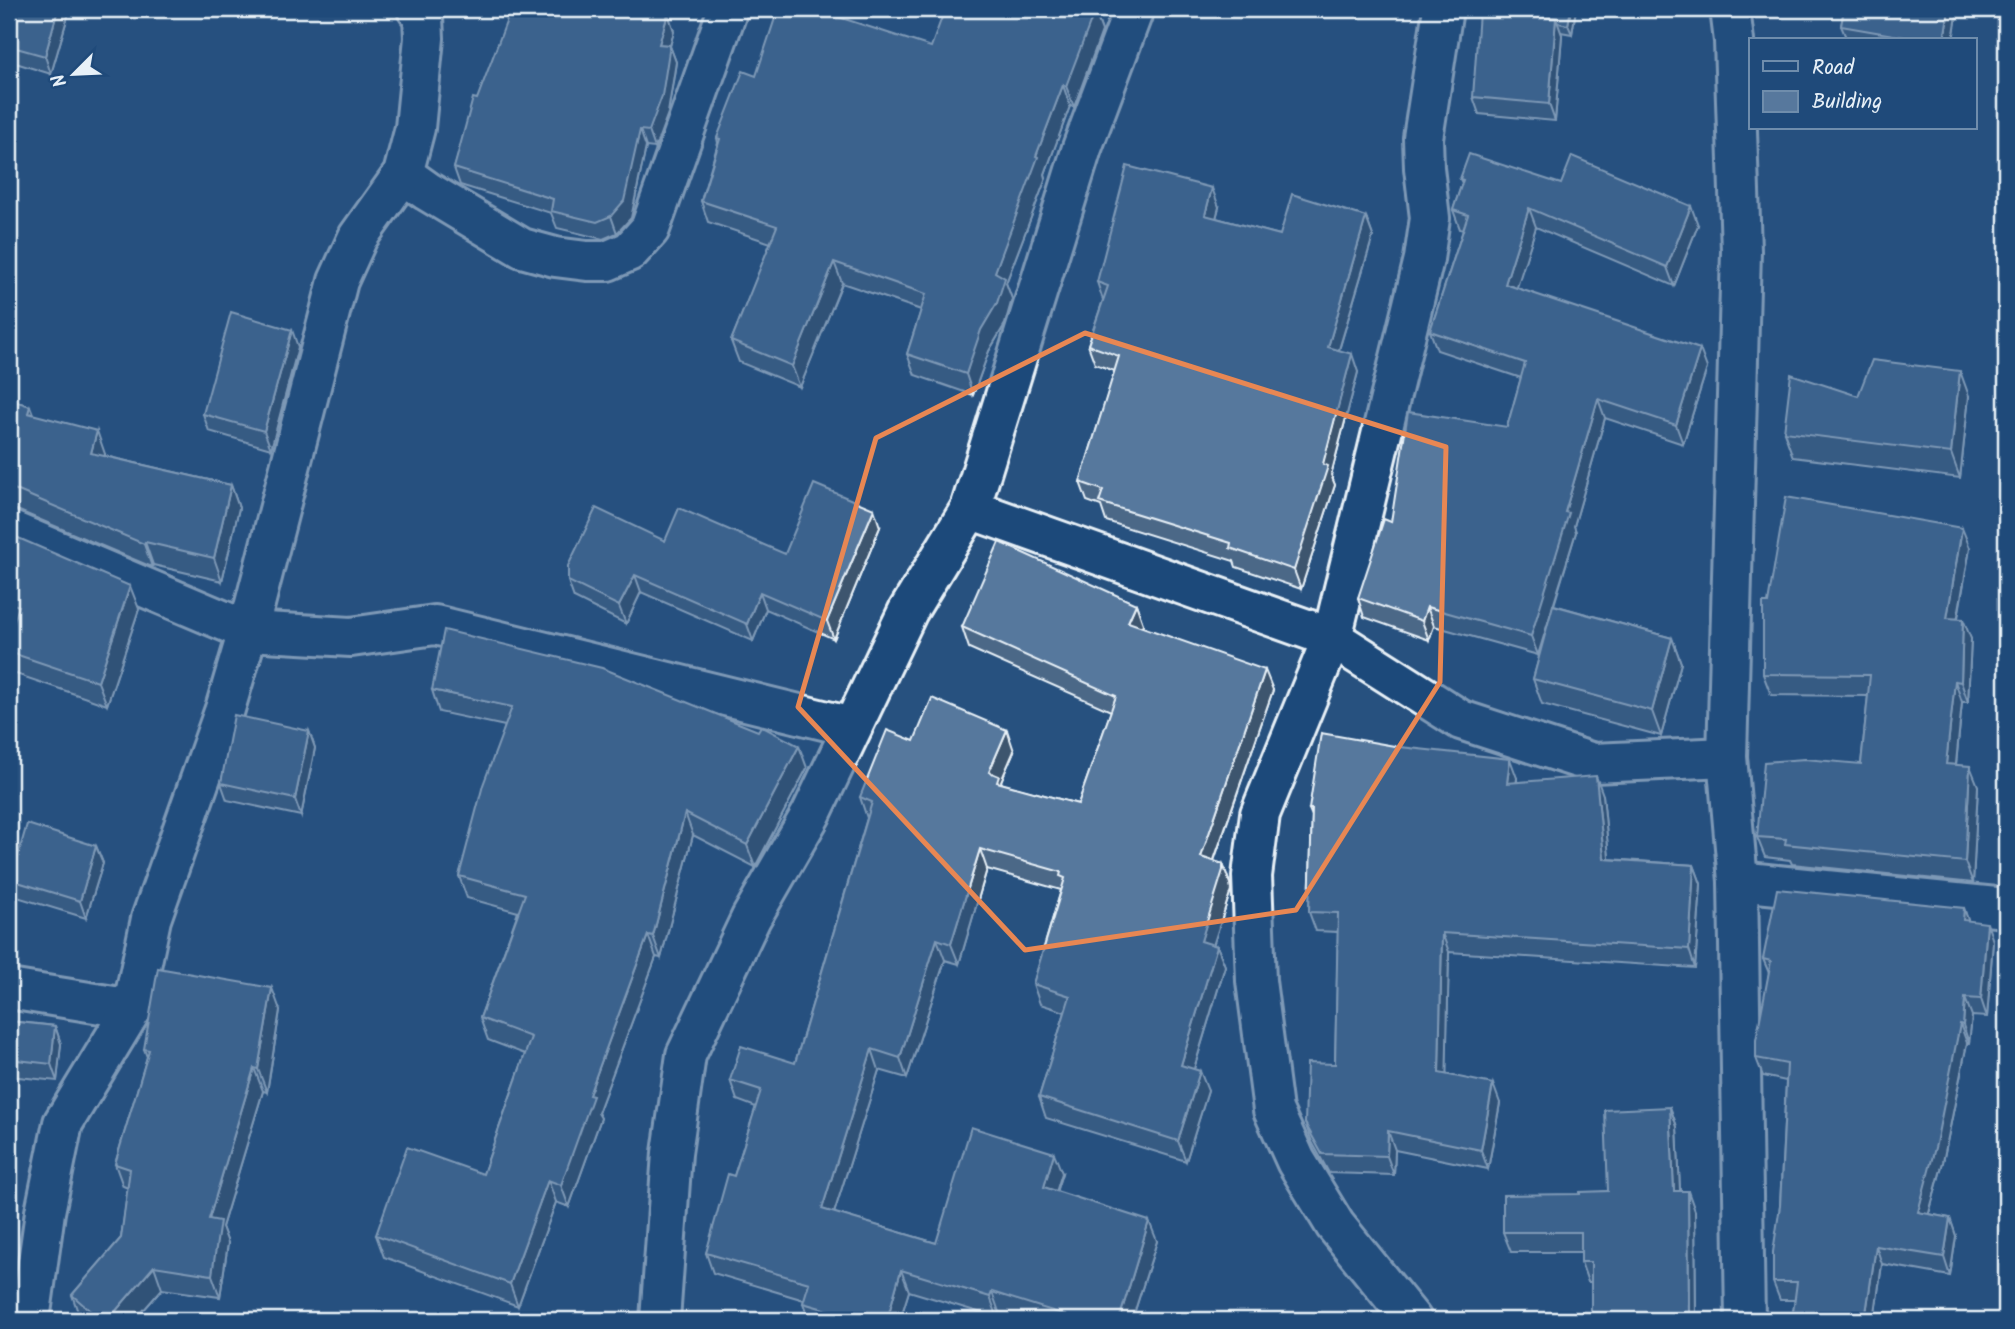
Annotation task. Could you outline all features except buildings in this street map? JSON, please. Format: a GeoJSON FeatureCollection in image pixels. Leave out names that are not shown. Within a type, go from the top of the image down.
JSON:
{"type":"FeatureCollection","features":[{"type":"Feature","properties":{"kind":"street"},"geometry":{"type":"LineString","coordinates":[[30,1320],[45,1212],[63,1123],[132,1009],[151,919],[225,709],[248,631],[338,281],[358,237],[402,174],[415,128],[424,37],[422,17],[417,9]]}},
{"type":"Feature","properties":{"kind":"street"},"geometry":{"type":"LineString","coordinates":[[402,174],[522,248],[555,257],[587,261],[607,261],[630,251],[650,229],[728,9]]}},
{"type":"Feature","properties":{"kind":"street"},"geometry":{"type":"LineString","coordinates":[[660,1320],[672,1153],[686,1055],[751,918],[811,814],[908,611],[971,509],[1082,148],[1134,9]]}},
{"type":"Feature","properties":{"kind":"street"},"geometry":{"type":"LineString","coordinates":[[1412,1320],[1335,1225],[1296,1161],[1273,1110],[1256,981],[1252,876],[1261,814],[1332,638],[1424,259],[1430,218],[1423,138],[1443,9]]}},
{"type":"Feature","properties":{"kind":"street"},"geometry":{"type":"LineString","coordinates":[[1730,9],[1734,41],[1741,251],[1727,757],[1738,881],[1745,1320]]}},
{"type":"Feature","properties":{"kind":"street"},"geometry":{"type":"LineString","coordinates":[[971,509],[1332,638],[1461,720],[1593,763],[1727,757]]}},
{"type":"Feature","properties":{"kind":"street"},"geometry":{"type":"LineString","coordinates":[[9,530],[248,631],[351,637],[435,625],[852,727]]}},
{"type":"Feature","properties":{"kind":"street"},"geometry":{"type":"LineString","coordinates":[[1738,881],[2006,908]]}},
{"type":"Feature","properties":{"kind":"street"},"geometry":{"type":"LineString","coordinates":[[9,989],[132,1009]]}},
{"type":"Feature","properties":{"kind":"highlighted area"},"geometry":{"type":"Polygon","coordinates":[[[1085,333],[1446,447],[1440,682],[1296,910],[1025,950],[798,707],[876,438],[1085,333]]]}}]}
